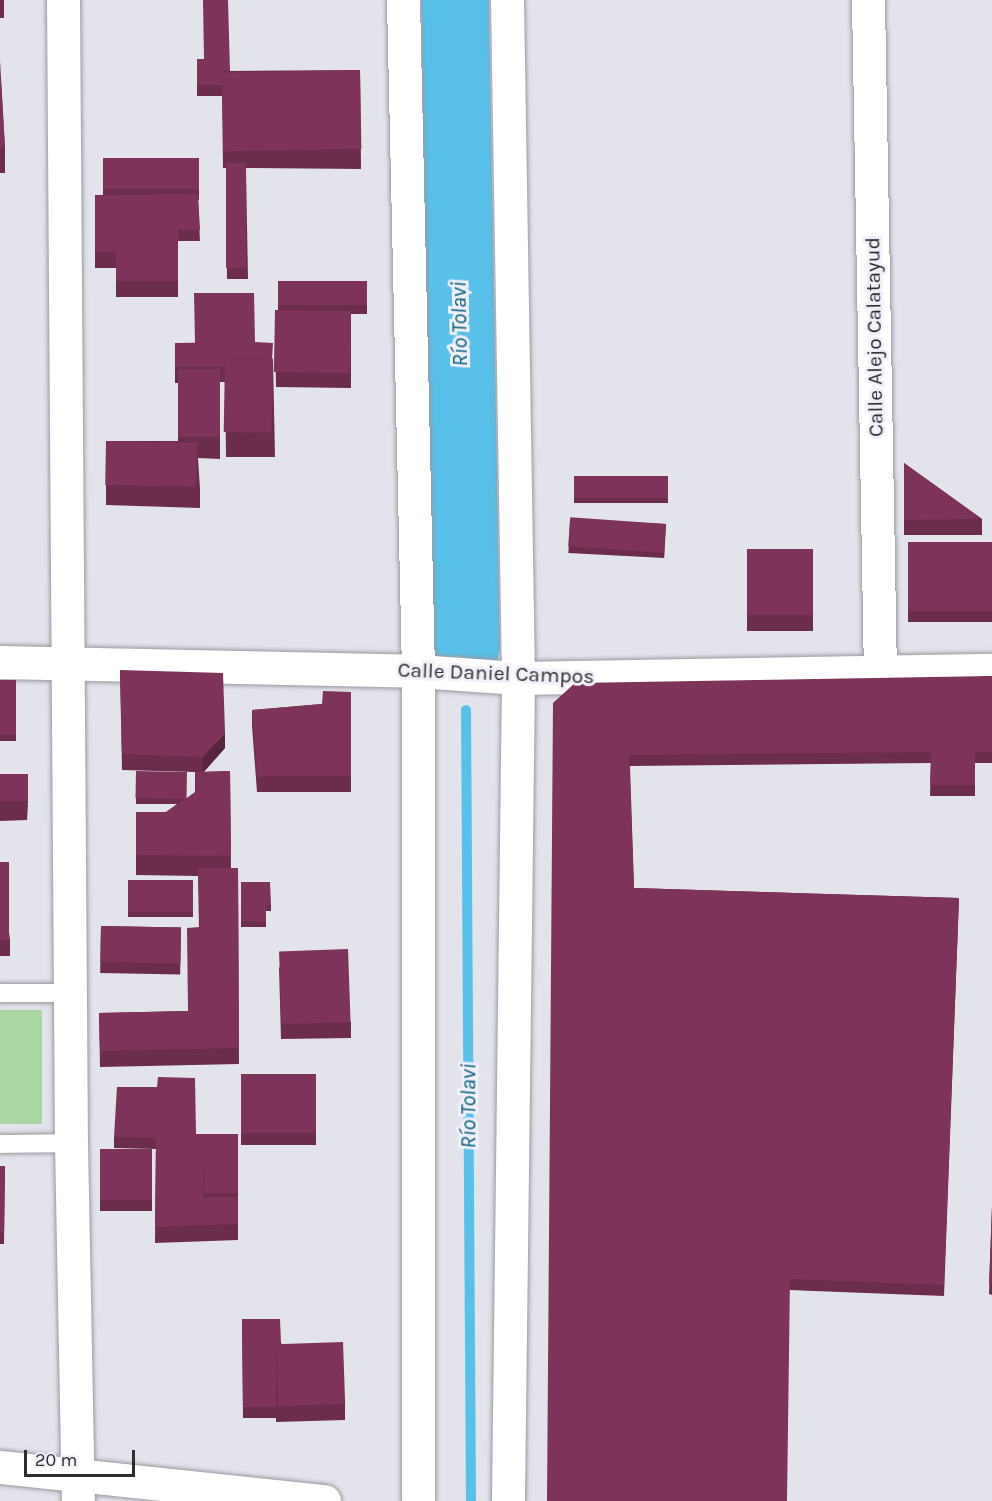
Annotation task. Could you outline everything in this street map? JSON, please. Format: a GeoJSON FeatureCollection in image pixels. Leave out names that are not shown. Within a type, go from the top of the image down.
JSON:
{"type":"FeatureCollection","features":[{"type":"Feature","properties":{"kind":"street"},"geometry":{"type":"LineString","coordinates":[[63,0],[69,663],[70,1143],[78,1488]]}},
{"type":"Feature","properties":{"kind":"street"},"geometry":{"type":"LineString","coordinates":[[404,0],[418,671],[418,1501]]}},
{"type":"Feature","properties":{"kind":"street"},"geometry":{"type":"LineString","coordinates":[[507,0],[518,678],[508,1501]]}},
{"type":"Feature","properties":{"kind":"street","name":"Calle Alejo Calatayud"},"geometry":{"type":"LineString","coordinates":[[868,0],[880,673]]}},
{"type":"Feature","properties":{"kind":"street","name":"Calle Daniel Campos"},"geometry":{"type":"LineString","coordinates":[[0,662],[418,671],[518,678],[992,670]]}},
{"type":"Feature","properties":{"kind":"street"},"geometry":{"type":"LineString","coordinates":[[0,1467],[78,1488],[324,1501]]}},
{"type":"Feature","properties":{"kind":"lane"},"geometry":{"type":"LineString","coordinates":[[0,993],[70,993]]}},
{"type":"Feature","properties":{"kind":"lane"},"geometry":{"type":"LineString","coordinates":[[0,1144],[70,1143]]}},
{"type":"Feature","properties":{"kind":"green space"},"geometry":{"type":"Polygon","coordinates":[[[0,1010],[42,1010],[42,1124],[0,1124],[0,1010]]]}},
{"type":"Feature","properties":{"kind":"building"},"geometry":{"type":"Polygon","coordinates":[[[203,0],[228,0],[230,71],[222,71],[222,85],[197,85],[197,59],[204,59],[203,0]]]}},
{"type":"Feature","properties":{"kind":"building"},"geometry":{"type":"Polygon","coordinates":[[[360,70],[361,149],[223,151],[222,72],[360,70]]]}},
{"type":"Feature","properties":{"kind":"building"},"geometry":{"type":"Polygon","coordinates":[[[1,81],[5,148],[0,148],[1,81]]]}},
{"type":"Feature","properties":{"kind":"building"},"geometry":{"type":"Polygon","coordinates":[[[103,158],[199,158],[199,189],[103,189],[103,158]]]}},
{"type":"Feature","properties":{"kind":"building"},"geometry":{"type":"Polygon","coordinates":[[[226,163],[246,163],[246,268],[226,268],[226,163]]]}},
{"type":"Feature","properties":{"kind":"building"},"geometry":{"type":"Polygon","coordinates":[[[198,194],[200,230],[95,229],[95,195],[198,194]]]}},
{"type":"Feature","properties":{"kind":"building"},"geometry":{"type":"Polygon","coordinates":[[[95,229],[178,229],[178,281],[116,281],[116,252],[95,252],[95,229]]]}},
{"type":"Feature","properties":{"kind":"building"},"geometry":{"type":"Polygon","coordinates":[[[278,281],[367,281],[367,305],[278,305],[278,281]]]}},
{"type":"Feature","properties":{"kind":"building"},"geometry":{"type":"Polygon","coordinates":[[[194,293],[254,293],[255,342],[273,343],[272,359],[225,358],[225,367],[175,367],[175,343],[195,343],[194,293]]]}},
{"type":"Feature","properties":{"kind":"building"},"geometry":{"type":"Polygon","coordinates":[[[275,310],[351,311],[350,373],[274,372],[275,310]]]}},
{"type":"Feature","properties":{"kind":"building"},"geometry":{"type":"Polygon","coordinates":[[[225,358],[273,359],[272,433],[224,432],[225,358]]]}},
{"type":"Feature","properties":{"kind":"building"},"geometry":{"type":"Polygon","coordinates":[[[178,369],[220,369],[220,437],[178,437],[178,369]]]}},
{"type":"Feature","properties":{"kind":"building"},"geometry":{"type":"Polygon","coordinates":[[[106,441],[197,443],[196,487],[105,485],[106,441]]]}},
{"type":"Feature","properties":{"kind":"building"},"geometry":{"type":"Polygon","coordinates":[[[904,463],[982,519],[904,520],[904,463]]]}},
{"type":"Feature","properties":{"kind":"building"},"geometry":{"type":"Polygon","coordinates":[[[574,476],[668,476],[668,498],[574,498],[574,476]]]}},
{"type":"Feature","properties":{"kind":"building"},"geometry":{"type":"Polygon","coordinates":[[[570,517],[666,524],[664,553],[568,546],[570,517]]]}},
{"type":"Feature","properties":{"kind":"building"},"geometry":{"type":"Polygon","coordinates":[[[908,542],[992,542],[992,611],[908,611],[908,542]]]}},
{"type":"Feature","properties":{"kind":"building"},"geometry":{"type":"Polygon","coordinates":[[[747,549],[813,549],[813,615],[747,615],[747,549]]]}},
{"type":"Feature","properties":{"kind":"building"},"geometry":{"type":"Polygon","coordinates":[[[120,670],[223,673],[225,732],[203,757],[122,754],[120,670]]]}},
{"type":"Feature","properties":{"kind":"building"},"geometry":{"type":"Polygon","coordinates":[[[992,676],[992,752],[975,752],[975,785],[930,785],[931,752],[629,755],[634,888],[959,898],[944,1285],[790,1279],[787,1501],[547,1501],[553,703],[575,683],[992,676]]]}},
{"type":"Feature","properties":{"kind":"building"},"geometry":{"type":"Polygon","coordinates":[[[0,680],[16,680],[16,735],[0,735],[0,680]]]}},
{"type":"Feature","properties":{"kind":"building"},"geometry":{"type":"Polygon","coordinates":[[[323,691],[351,692],[351,776],[257,776],[252,710],[322,704],[323,691]]]}},
{"type":"Feature","properties":{"kind":"building"},"geometry":{"type":"Polygon","coordinates":[[[136,771],[187,772],[187,799],[136,798],[136,771]]]}},
{"type":"Feature","properties":{"kind":"building"},"geometry":{"type":"Polygon","coordinates":[[[230,771],[231,856],[136,855],[136,812],[166,812],[196,792],[195,772],[230,771]]]}},
{"type":"Feature","properties":{"kind":"building"},"geometry":{"type":"Polygon","coordinates":[[[0,774],[28,774],[28,801],[0,801],[0,774]]]}},
{"type":"Feature","properties":{"kind":"building"},"geometry":{"type":"Polygon","coordinates":[[[0,862],[9,862],[9,940],[0,940],[0,862]]]}},
{"type":"Feature","properties":{"kind":"building"},"geometry":{"type":"Polygon","coordinates":[[[198,868],[238,868],[239,1048],[100,1051],[99,1013],[188,1011],[187,928],[200,927],[198,868]]]}},
{"type":"Feature","properties":{"kind":"building"},"geometry":{"type":"Polygon","coordinates":[[[128,880],[193,880],[193,912],[128,912],[128,880]]]}},
{"type":"Feature","properties":{"kind":"building"},"geometry":{"type":"Polygon","coordinates":[[[241,882],[270,882],[271,905],[266,906],[266,922],[241,921],[241,882]]]}},
{"type":"Feature","properties":{"kind":"building"},"geometry":{"type":"Polygon","coordinates":[[[101,926],[181,927],[180,963],[100,962],[101,926]]]}},
{"type":"Feature","properties":{"kind":"building"},"geometry":{"type":"Polygon","coordinates":[[[348,949],[351,1022],[282,1024],[279,951],[348,949]]]}},
{"type":"Feature","properties":{"kind":"building"},"geometry":{"type":"Polygon","coordinates":[[[241,1074],[316,1074],[316,1133],[241,1133],[241,1074]]]}},
{"type":"Feature","properties":{"kind":"building"},"geometry":{"type":"Polygon","coordinates":[[[158,1077],[195,1078],[196,1134],[156,1134],[156,1138],[114,1137],[117,1087],[157,1087],[158,1077]]]}},
{"type":"Feature","properties":{"kind":"building"},"geometry":{"type":"Polygon","coordinates":[[[156,1134],[238,1134],[238,1150],[204,1152],[203,1197],[238,1197],[238,1224],[155,1227],[156,1134]]]}},
{"type":"Feature","properties":{"kind":"building"},"geometry":{"type":"Polygon","coordinates":[[[100,1149],[152,1149],[152,1200],[100,1200],[100,1149]]]}},
{"type":"Feature","properties":{"kind":"building"},"geometry":{"type":"Polygon","coordinates":[[[204,1150],[238,1150],[238,1193],[204,1193],[204,1150]]]}},
{"type":"Feature","properties":{"kind":"building"},"geometry":{"type":"Polygon","coordinates":[[[0,1166],[5,1166],[4,1233],[0,1233],[0,1166]]]}},
{"type":"Feature","properties":{"kind":"building"},"geometry":{"type":"Polygon","coordinates":[[[992,1207],[992,1283],[989,1283],[992,1207]]]}},
{"type":"Feature","properties":{"kind":"building"},"geometry":{"type":"Polygon","coordinates":[[[242,1319],[280,1319],[281,1343],[276,1343],[276,1407],[243,1407],[242,1319]]]}},
{"type":"Feature","properties":{"kind":"building"},"geometry":{"type":"Polygon","coordinates":[[[343,1342],[345,1404],[278,1406],[276,1344],[343,1342]]]}},
{"type":"Feature","properties":{"kind":"waterway","name":"Río Tolavi"},"geometry":{"type":"LineString","coordinates":[[455,0],[466,647]]}},
{"type":"Feature","properties":{"kind":"waterway","name":"Río Tolavi"},"geometry":{"type":"LineString","coordinates":[[466,710],[471,1501]]}}]}
